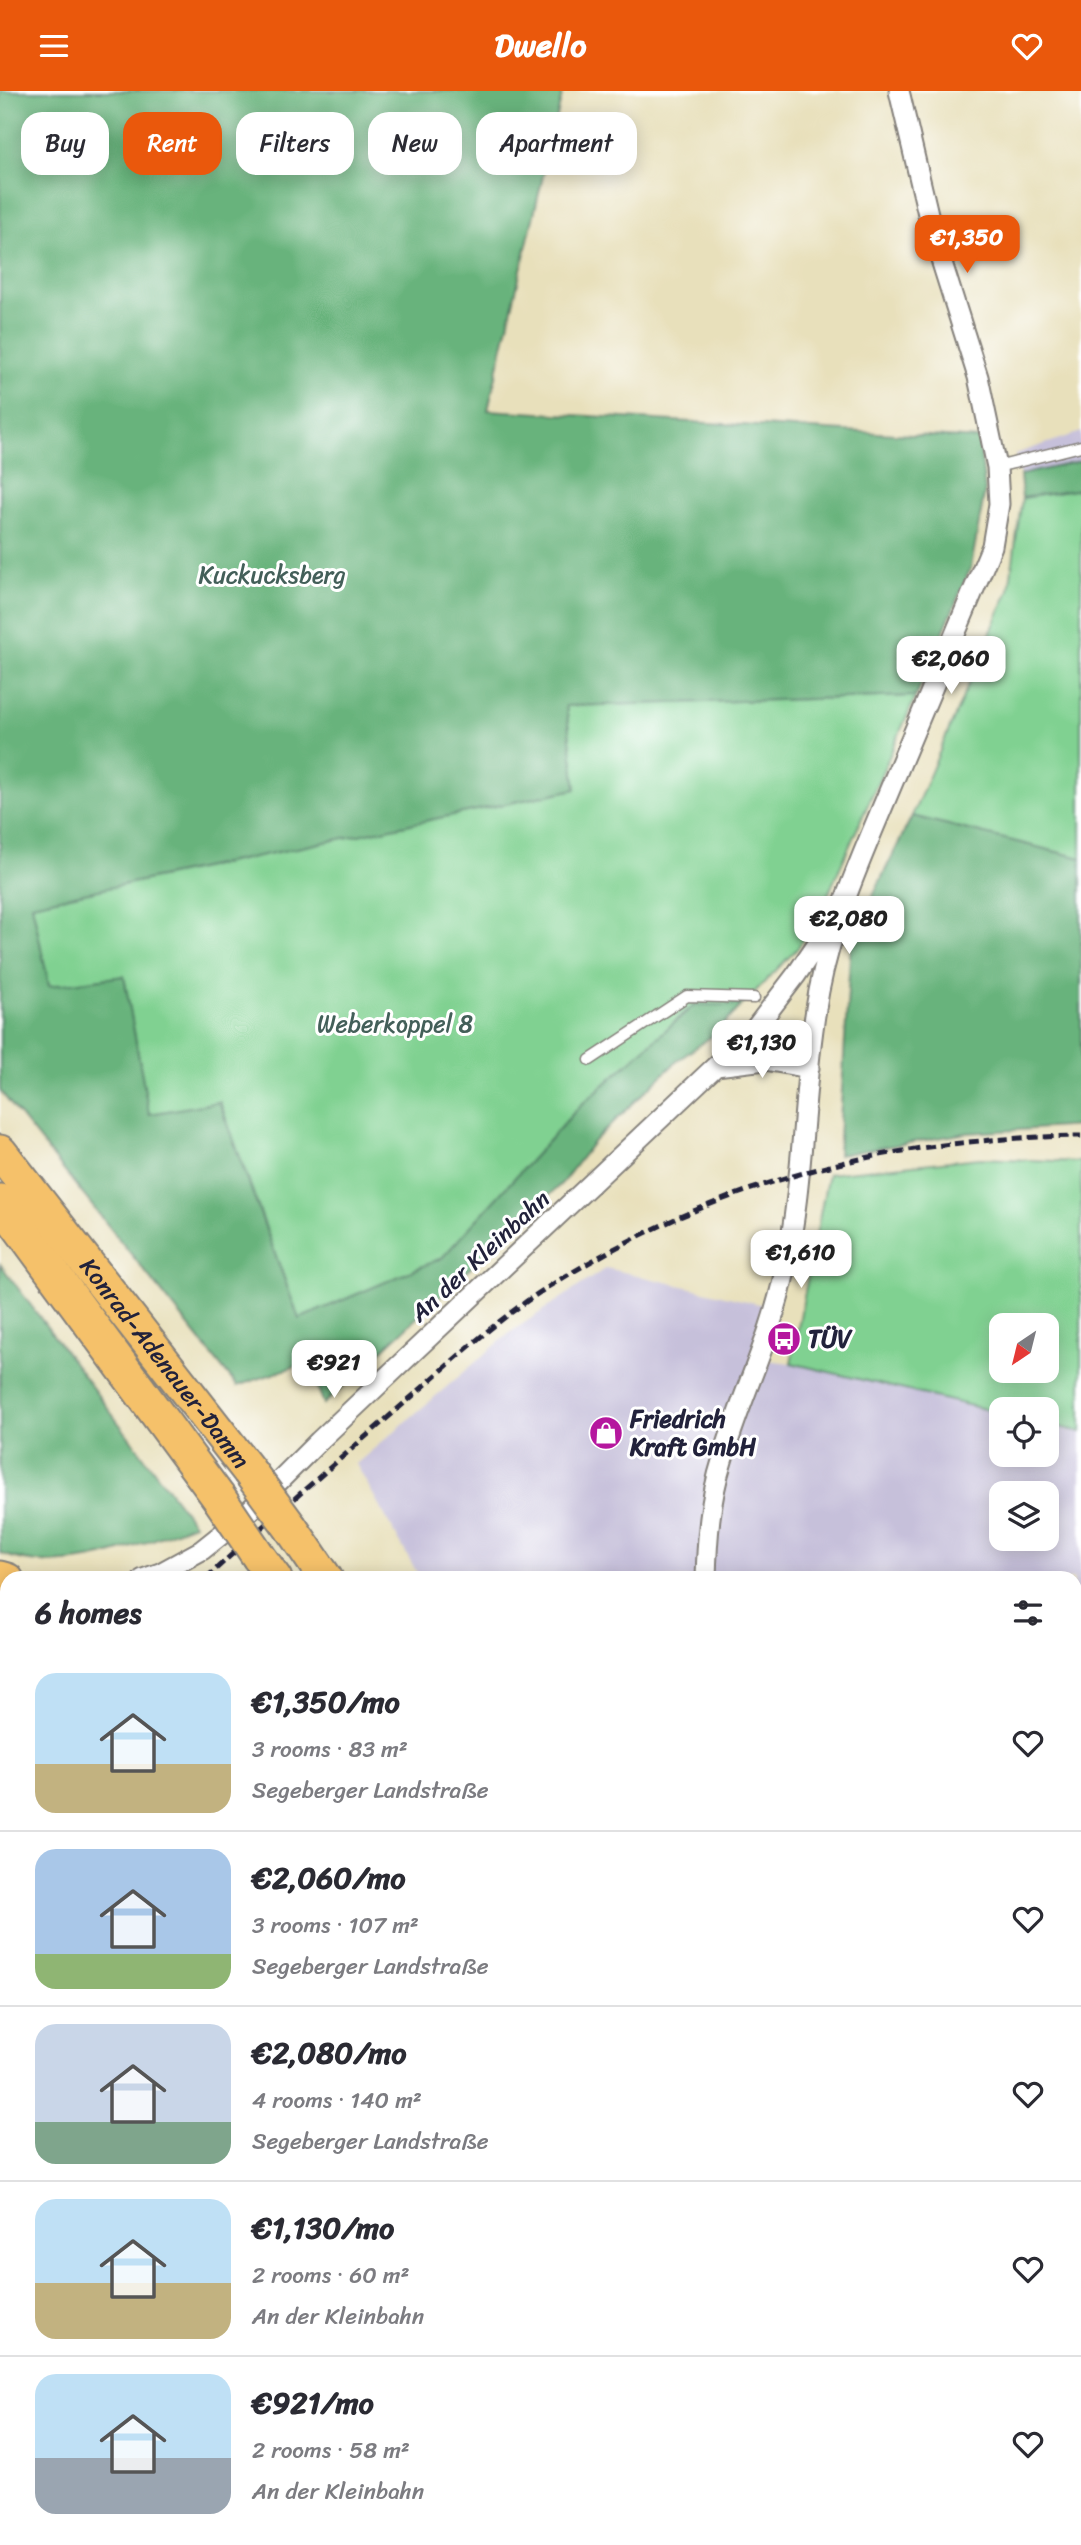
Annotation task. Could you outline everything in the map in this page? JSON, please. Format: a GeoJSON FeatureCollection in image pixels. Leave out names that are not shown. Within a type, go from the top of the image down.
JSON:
{"type":"FeatureCollection","features":[{"type":"Feature","properties":{"kind":"highway","name":"Konrad-Adenauer-Damm"},"geometry":{"type":"LineString","coordinates":[[0,1152],[249,1471],[321,1571]]}},
{"type":"Feature","properties":{"kind":"highway","name":"Konrad-Adenauer-Damm"},"geometry":{"type":"LineString","coordinates":[[1,1202],[219,1498],[267,1568]]}},
{"type":"Feature","properties":{"kind":"street"},"geometry":{"type":"LineString","coordinates":[[706,1571],[710,1513],[719,1470],[770,1328],[785,1271],[794,1219],[819,989],[839,913],[992,547],[999,504],[997,467],[978,377],[932,231],[899,91]]}},
{"type":"Feature","properties":{"kind":"street","name":"An der Kleinbahn"},"geometry":{"type":"LineString","coordinates":[[164,1571],[202,1550],[242,1518],[319,1441],[754,1030],[839,913]]}},
{"type":"Feature","properties":{"kind":"street"},"geometry":{"type":"LineString","coordinates":[[754,1030],[811,1044]]}},
{"type":"Feature","properties":{"kind":"street"},"geometry":{"type":"LineString","coordinates":[[716,1066],[765,1060],[809,1067]]}},
{"type":"Feature","properties":{"kind":"lane"},"geometry":{"type":"LineString","coordinates":[[997,467],[1081,446]]}},
{"type":"Feature","properties":{"kind":"lane"},"geometry":{"type":"LineString","coordinates":[[590,1061],[687,996],[754,999]]}},
{"type":"Feature","properties":{"kind":"shaded area"},"geometry":{"type":"Polygon","coordinates":[[[1081,432],[1081,461],[1020,475],[1015,454],[1081,432]]]}},
{"type":"Feature","properties":{"kind":"shaded area"},"geometry":{"type":"Polygon","coordinates":[[[606,1268],[776,1308],[759,1359],[791,1363],[989,1410],[989,1467],[1059,1467],[1059,1427],[1081,1432],[1081,1571],[416,1571],[356,1464],[511,1332],[606,1268]]]}},
{"type":"Feature","properties":{"kind":"green space","name":"Kuckucksberg"},"geometry":{"type":"Polygon","coordinates":[[[0,91],[563,91],[558,112],[476,112],[476,175],[543,175],[488,410],[979,439],[985,490],[971,567],[916,696],[566,706],[576,789],[32,904],[49,986],[124,976],[149,1114],[219,1102],[299,1319],[442,1258],[580,1106],[694,1005],[742,1005],[716,1033],[677,1061],[594,1141],[562,1183],[324,1404],[308,1362],[237,1386],[0,1091],[0,91]]]}},
{"type":"Feature","properties":{"kind":"green space"},"geometry":{"type":"Polygon","coordinates":[[[1081,461],[1081,489],[1022,498],[1020,475],[1081,461]]]}},
{"type":"Feature","properties":{"kind":"green space"},"geometry":{"type":"Polygon","coordinates":[[[1081,489],[1081,858],[912,816],[1009,590],[1022,498],[1081,489]]]}},
{"type":"Feature","properties":{"kind":"green space","name":"Weberkoppel 8"},"geometry":{"type":"Polygon","coordinates":[[[916,696],[822,908],[797,949],[742,1005],[694,1005],[580,1106],[442,1258],[299,1319],[220,1102],[149,1115],[124,976],[49,986],[32,904],[576,789],[566,706],[916,696]]]}},
{"type":"Feature","properties":{"kind":"green space"},"geometry":{"type":"Polygon","coordinates":[[[912,816],[1081,858],[1081,1126],[967,1133],[838,1155],[851,940],[912,816]]]}},
{"type":"Feature","properties":{"kind":"green space"},"geometry":{"type":"Polygon","coordinates":[[[980,1158],[1081,1162],[1081,1432],[1059,1427],[1059,1397],[989,1397],[989,1410],[791,1363],[828,1174],[980,1158]]]}},
{"type":"Feature","properties":{"kind":"green space"},"geometry":{"type":"Polygon","coordinates":[[[0,1264],[194,1524],[123,1550],[73,1561],[48,1563],[0,1553],[0,1264]]]}},
{"type":"Feature","properties":{"kind":"railway"},"geometry":{"type":"LineString","coordinates":[[214,1571],[493,1327],[529,1299],[611,1250],[674,1219],[804,1173],[870,1157],[938,1146],[1081,1136]]}},
{"type":"Feature","properties":{"kind":"place","name":"TÜV"},"geometry":{"type":"Point","coordinates":[784,1339]}},
{"type":"Feature","properties":{"kind":"place","name":"Friedrich Kraft GmbH"},"geometry":{"type":"Point","coordinates":[606,1433]}}]}
